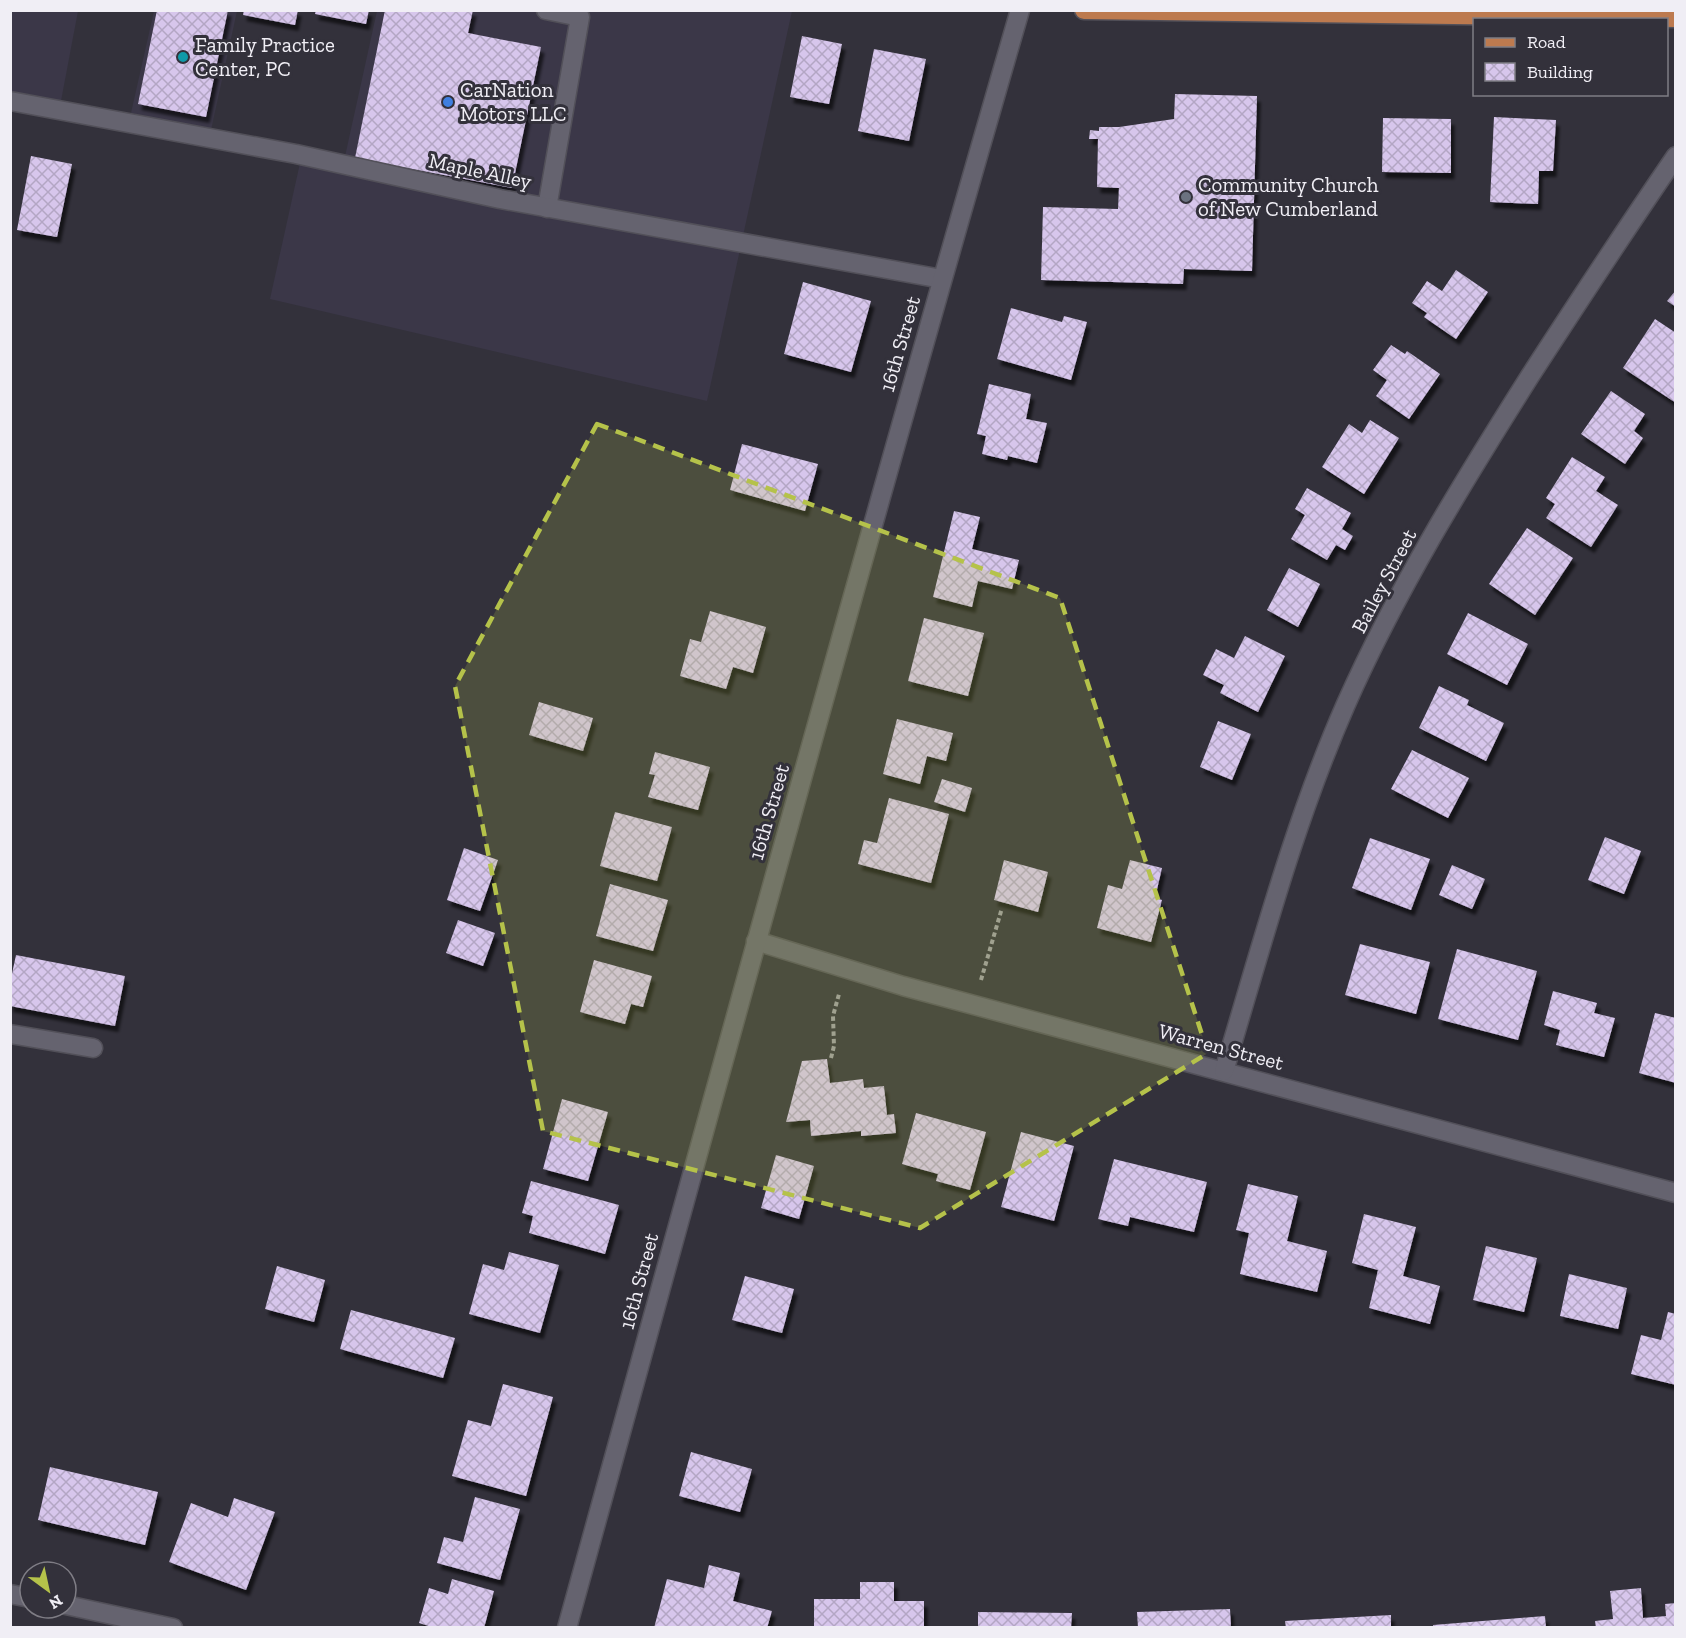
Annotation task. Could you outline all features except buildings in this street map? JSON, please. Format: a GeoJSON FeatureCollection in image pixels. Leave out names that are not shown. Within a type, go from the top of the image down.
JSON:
{"type":"FeatureCollection","features":[{"type":"Feature","properties":{"kind":"main road"},"geometry":{"type":"LineString","coordinates":[[1084,10],[1466,13],[1676,18]]}},
{"type":"Feature","properties":{"kind":"street"},"geometry":{"type":"LineString","coordinates":[[546,10],[580,17],[547,208]]}},
{"type":"Feature","properties":{"kind":"street","name":"16th Street"},"geometry":{"type":"LineString","coordinates":[[567,1628],[756,941],[1020,10]]}},
{"type":"Feature","properties":{"kind":"street","name":"Maple Alley"},"geometry":{"type":"LineString","coordinates":[[10,101],[296,154],[547,208],[942,279]]}},
{"type":"Feature","properties":{"kind":"street","name":"Bailey Street"},"geometry":{"type":"LineString","coordinates":[[1224,1071],[1266,924],[1316,780],[1347,704],[1396,601],[1467,475],[1620,236],[1676,156]]}},
{"type":"Feature","properties":{"kind":"street","name":"Warren Street"},"geometry":{"type":"LineString","coordinates":[[756,941],[974,1005],[1676,1193]]}},
{"type":"Feature","properties":{"kind":"street"},"geometry":{"type":"LineString","coordinates":[[10,1034],[93,1048]]}},
{"type":"Feature","properties":{"kind":"street"},"geometry":{"type":"LineString","coordinates":[[78,1608],[173,1628]]}},
{"type":"Feature","properties":{"kind":"path"},"geometry":{"type":"LineString","coordinates":[[974,1005],[1002,908]]}},
{"type":"Feature","properties":{"kind":"path"},"geometry":{"type":"LineString","coordinates":[[831,1058],[834,1046],[833,1016],[847,969]]}},
{"type":"Feature","properties":{"kind":"highlighted area"},"geometry":{"type":"Polygon","coordinates":[[[597,424],[1060,598],[1208,1053],[920,1228],[543,1131],[455,686],[597,424]]]}},
{"type":"Feature","properties":{"kind":"shaded area"},"geometry":{"type":"Polygon","coordinates":[[[10,11],[78,11],[61,101],[11,91],[10,11]]]}},
{"type":"Feature","properties":{"kind":"shaded area","name":"Family Practice Center, PC"},"geometry":{"type":"Polygon","coordinates":[[[154,11],[237,11],[211,130],[131,113],[154,11]]]}},
{"type":"Feature","properties":{"kind":"shaded area"},"geometry":{"type":"Polygon","coordinates":[[[377,11],[792,11],[707,401],[270,299],[300,163],[342,170],[377,11]]]}},
{"type":"Feature","properties":{"kind":"place","name":"Family Practice Center, PC"},"geometry":{"type":"Point","coordinates":[183,57]}},
{"type":"Feature","properties":{"kind":"place","name":"CarNation Motors LLC"},"geometry":{"type":"Point","coordinates":[448,102]}},
{"type":"Feature","properties":{"kind":"place","name":"Community Church of New Cumberland"},"geometry":{"type":"Point","coordinates":[1186,197]}}]}
